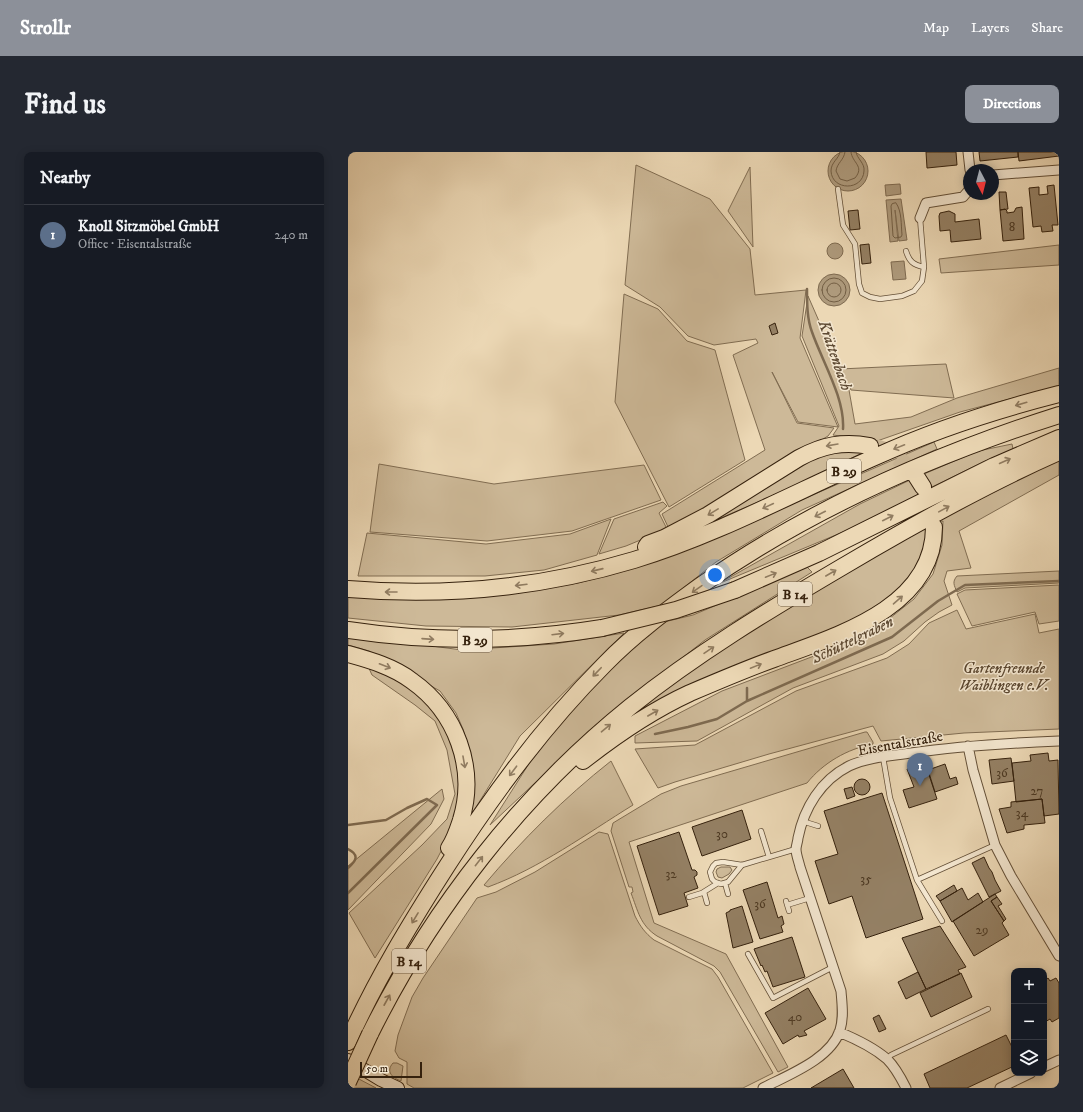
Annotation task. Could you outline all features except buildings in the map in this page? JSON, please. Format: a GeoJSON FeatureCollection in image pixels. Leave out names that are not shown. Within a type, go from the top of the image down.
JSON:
{"type":"FeatureCollection","features":[{"type":"Feature","properties":{"kind":"highway","name":"B 29"},"geometry":{"type":"LineString","coordinates":[[348,589],[383,592],[423,592],[491,589],[559,579],[634,560],[688,541],[876,456],[939,431],[1001,410],[1059,394]]}},
{"type":"Feature","properties":{"kind":"highway","name":"B 14"},"geometry":{"type":"LineString","coordinates":[[348,1042],[399,946],[435,885],[485,808],[546,728],[606,662],[678,602],[753,551],[811,519],[855,496],[955,452],[1016,429],[1059,415]]}},
{"type":"Feature","properties":{"kind":"highway","name":"B 29"},"geometry":{"type":"LineString","coordinates":[[348,630],[444,640],[479,640],[546,636],[602,628],[676,610],[735,590],[819,554],[994,466],[1059,438]]}},
{"type":"Feature","properties":{"kind":"highway"},"geometry":{"type":"LineString","coordinates":[[634,560],[648,544],[664,538],[708,515],[814,450],[844,444],[870,446]]}},
{"type":"Feature","properties":{"kind":"highway","name":"B 14"},"geometry":{"type":"LineString","coordinates":[[348,1082],[370,1034],[404,970],[455,892],[514,818],[556,774],[594,738],[651,691],[682,668],[754,620],[868,552],[958,501],[998,480],[1059,452]]}},
{"type":"Feature","properties":{"kind":"highway"},"geometry":{"type":"LineString","coordinates":[[556,774],[575,767],[626,729],[689,694],[719,680],[837,635],[886,610],[911,588],[922,574],[932,549],[934,528]]}},
{"type":"Feature","properties":{"kind":"highway"},"geometry":{"type":"LineString","coordinates":[[348,654],[392,669],[412,680],[441,708],[456,733],[466,766],[466,799],[458,828],[451,845],[439,864],[435,885]]}},
{"type":"Feature","properties":{"kind":"main road"},"geometry":{"type":"LineString","coordinates":[[348,1060],[381,1080],[398,1088]]}},
{"type":"Feature","properties":{"kind":"street"},"geometry":{"type":"LineString","coordinates":[[968,152],[969,164]]}},
{"type":"Feature","properties":{"kind":"street"},"geometry":{"type":"LineString","coordinates":[[999,175],[1059,170]]}},
{"type":"Feature","properties":{"kind":"street"},"geometry":{"type":"LineString","coordinates":[[920,218],[926,203],[963,197]]}},
{"type":"Feature","properties":{"kind":"street","name":"Eisentalstraße"},"geometry":{"type":"LineString","coordinates":[[763,1088],[814,1061],[828,1048],[840,1032],[843,1017],[840,986],[800,867],[796,850],[802,821],[809,806],[819,791],[832,778],[849,766],[883,757],[968,746],[1059,741]]}},
{"type":"Feature","properties":{"kind":"street"},"geometry":{"type":"LineString","coordinates":[[968,746],[973,770],[995,845],[1011,876],[1059,956]]}},
{"type":"Feature","properties":{"kind":"street"},"geometry":{"type":"LineString","coordinates":[[840,1032],[862,1042],[887,1059],[897,1072],[906,1088]]}},
{"type":"Feature","properties":{"kind":"street"},"geometry":{"type":"LineString","coordinates":[[1047,1066],[1059,1060]]}},
{"type":"Feature","properties":{"kind":"street"},"geometry":{"type":"LineString","coordinates":[[1000,1088],[1025,1076]]}},
{"type":"Feature","properties":{"kind":"lane"},"geometry":{"type":"LineString","coordinates":[[838,189],[844,224],[855,244],[859,284],[862,293],[870,297],[880,299],[902,296],[914,291],[922,281],[924,267],[920,218]]}},
{"type":"Feature","properties":{"kind":"lane"},"geometry":{"type":"LineString","coordinates":[[906,251],[908,259],[916,265],[924,267]]}},
{"type":"Feature","properties":{"kind":"lane"},"geometry":{"type":"LineString","coordinates":[[883,757],[890,798],[917,880],[942,921]]}},
{"type":"Feature","properties":{"kind":"lane"},"geometry":{"type":"LineString","coordinates":[[802,821],[818,826]]}},
{"type":"Feature","properties":{"kind":"lane"},"geometry":{"type":"LineString","coordinates":[[761,831],[769,857]]}},
{"type":"Feature","properties":{"kind":"lane"},"geometry":{"type":"LineString","coordinates":[[917,880],[995,845]]}},
{"type":"Feature","properties":{"kind":"lane"},"geometry":{"type":"LineString","coordinates":[[718,883],[712,879],[710,872],[716,863],[723,862],[742,865],[796,850]]}},
{"type":"Feature","properties":{"kind":"lane"},"geometry":{"type":"LineString","coordinates":[[689,897],[704,892],[718,883],[728,882],[742,865]]}},
{"type":"Feature","properties":{"kind":"lane"},"geometry":{"type":"LineString","coordinates":[[725,883],[728,894]]}},
{"type":"Feature","properties":{"kind":"lane"},"geometry":{"type":"LineString","coordinates":[[704,892],[707,903]]}},
{"type":"Feature","properties":{"kind":"lane"},"geometry":{"type":"LineString","coordinates":[[789,911],[787,903],[811,898]]}},
{"type":"Feature","properties":{"kind":"lane"},"geometry":{"type":"LineString","coordinates":[[748,954],[773,998],[833,966]]}},
{"type":"Feature","properties":{"kind":"lane"},"geometry":{"type":"LineString","coordinates":[[887,1059],[891,1055],[988,1009]]}},
{"type":"Feature","properties":{"kind":"green space"},"geometry":{"type":"Polygon","coordinates":[[[636,165],[710,199],[750,249],[755,295],[806,290],[800,338],[838,427],[798,422],[772,372],[797,423],[834,428],[828,436],[669,529],[662,514],[765,450],[733,355],[758,343],[756,339],[714,345],[688,336],[660,307],[625,285],[636,165]]]}},
{"type":"Feature","properties":{"kind":"green space"},"geometry":{"type":"Polygon","coordinates":[[[750,167],[753,247],[728,211],[750,167]]]}},
{"type":"Feature","properties":{"kind":"green space"},"geometry":{"type":"Polygon","coordinates":[[[1059,245],[1059,265],[941,273],[939,259],[1059,245]]]}},
{"type":"Feature","properties":{"kind":"green space"},"geometry":{"type":"Polygon","coordinates":[[[624,294],[658,309],[687,341],[715,350],[745,460],[669,507],[615,402],[624,294]]]}},
{"type":"Feature","properties":{"kind":"green space"},"geometry":{"type":"Polygon","coordinates":[[[808,296],[840,369],[946,364],[954,398],[851,390],[844,378],[849,390],[855,424],[911,417],[957,398],[1059,368],[1059,386],[960,412],[877,441],[833,435],[839,426],[802,336],[808,296]]]}},
{"type":"Feature","properties":{"kind":"green space"},"geometry":{"type":"Polygon","coordinates":[[[934,442],[937,449],[802,510],[716,562],[662,605],[619,615],[512,627],[426,626],[348,618],[348,596],[469,598],[578,583],[620,572],[712,539],[934,442]]]}},
{"type":"Feature","properties":{"kind":"green space"},"geometry":{"type":"Polygon","coordinates":[[[1012,444],[1013,449],[932,487],[924,474],[978,451],[1012,444]]]}},
{"type":"Feature","properties":{"kind":"green space"},"geometry":{"type":"Polygon","coordinates":[[[866,451],[795,486],[672,539],[821,452],[866,451]]]}},
{"type":"Feature","properties":{"kind":"green space"},"geometry":{"type":"Polygon","coordinates":[[[1059,459],[1059,475],[959,531],[971,568],[947,571],[944,581],[952,605],[939,612],[925,622],[904,641],[883,654],[793,688],[697,741],[635,743],[635,736],[722,691],[814,656],[880,626],[914,599],[933,574],[942,545],[943,521],[930,528],[922,566],[881,608],[624,727],[638,710],[720,649],[915,532],[1059,459]]]}},
{"type":"Feature","properties":{"kind":"green space"},"geometry":{"type":"Polygon","coordinates":[[[379,464],[494,484],[644,465],[661,500],[572,531],[487,541],[370,532],[379,464]]]}},
{"type":"Feature","properties":{"kind":"green space"},"geometry":{"type":"Polygon","coordinates":[[[910,480],[919,494],[855,527],[718,584],[860,504],[910,480]]]}},
{"type":"Feature","properties":{"kind":"green space"},"geometry":{"type":"Polygon","coordinates":[[[663,502],[667,506],[659,513],[667,529],[626,546],[599,554],[614,519],[663,502]]]}},
{"type":"Feature","properties":{"kind":"green space"},"geometry":{"type":"Polygon","coordinates":[[[611,519],[597,555],[544,570],[485,576],[358,576],[367,533],[486,544],[570,534],[611,519]]]}},
{"type":"Feature","properties":{"kind":"green space"},"geometry":{"type":"Polygon","coordinates":[[[807,567],[812,572],[705,640],[598,724],[490,825],[544,740],[606,671],[660,623],[693,615],[807,567]]]}},
{"type":"Feature","properties":{"kind":"green space"},"geometry":{"type":"Polygon","coordinates":[[[1059,571],[1059,583],[965,588],[957,592],[954,584],[954,580],[957,576],[1059,571]]]}},
{"type":"Feature","properties":{"kind":"green space"},"geometry":{"type":"Polygon","coordinates":[[[1059,585],[1059,621],[1039,624],[1035,612],[972,626],[957,594],[965,590],[1059,585]]]}},
{"type":"Feature","properties":{"kind":"green space","name":"Gartenfreunde Waiblingen e.V."},"geometry":{"type":"Polygon","coordinates":[[[957,610],[966,629],[1035,614],[1039,633],[1059,629],[1059,729],[964,733],[881,741],[873,726],[769,754],[658,788],[635,749],[695,745],[796,691],[887,658],[909,644],[929,623],[957,610]]]}},
{"type":"Feature","properties":{"kind":"green space"},"geometry":{"type":"Polygon","coordinates":[[[624,633],[520,736],[465,825],[470,754],[463,729],[456,713],[440,691],[369,651],[348,645],[348,635],[462,650],[554,644],[624,633]]]}},
{"type":"Feature","properties":{"kind":"green space"},"geometry":{"type":"Polygon","coordinates":[[[367,664],[409,683],[441,715],[457,749],[461,792],[454,826],[437,859],[375,958],[349,913],[422,845],[447,819],[455,794],[447,750],[435,721],[372,675],[367,664]]]}},
{"type":"Feature","properties":{"kind":"green space"},"geometry":{"type":"Polygon","coordinates":[[[867,732],[873,744],[854,749],[836,758],[820,769],[807,783],[629,842],[654,923],[726,954],[788,1067],[778,1072],[720,972],[714,966],[657,936],[651,932],[643,922],[631,893],[633,892],[632,887],[629,887],[611,831],[613,823],[661,794],[681,786],[867,732]]]}},
{"type":"Feature","properties":{"kind":"green space"},"geometry":{"type":"Polygon","coordinates":[[[611,761],[633,805],[562,850],[526,870],[488,887],[484,885],[544,820],[611,761]]]}},
{"type":"Feature","properties":{"kind":"green space"},"geometry":{"type":"Polygon","coordinates":[[[442,789],[444,799],[431,824],[348,910],[348,866],[442,789]]]}},
{"type":"Feature","properties":{"kind":"green space"},"geometry":{"type":"Polygon","coordinates":[[[599,832],[608,834],[635,916],[641,926],[654,940],[712,969],[773,1073],[743,1088],[414,1088],[407,1084],[407,1062],[399,1058],[395,1051],[398,1035],[412,997],[423,978],[477,898],[496,892],[535,872],[599,832]]]}},
{"type":"Feature","properties":{"kind":"green space"},"geometry":{"type":"Polygon","coordinates":[[[721,867],[730,867],[732,870],[729,874],[722,878],[718,877],[716,872],[717,869],[721,867]]]}},
{"type":"Feature","properties":{"kind":"green space"},"geometry":{"type":"Polygon","coordinates":[[[393,1063],[403,1066],[401,1081],[395,1078],[390,1072],[393,1063]]]}},
{"type":"Feature","properties":{"kind":"green space"},"geometry":{"type":"Polygon","coordinates":[[[357,1078],[376,1088],[353,1088],[357,1078]]]}},
{"type":"Feature","properties":{"kind":"water"},"geometry":{"type":"Polygon","coordinates":[[[852,151],[859,154],[865,160],[868,171],[867,179],[859,188],[852,191],[844,191],[837,188],[829,179],[828,167],[831,160],[840,152],[852,151]]]}},
{"type":"Feature","properties":{"kind":"water"},"geometry":{"type":"Polygon","coordinates":[[[900,184],[901,194],[886,196],[885,185],[900,184]]]}},
{"type":"Feature","properties":{"kind":"water"},"geometry":{"type":"Polygon","coordinates":[[[901,199],[907,240],[899,241],[895,210],[898,241],[890,242],[886,200],[901,199]]]}},
{"type":"Feature","properties":{"kind":"water"},"geometry":{"type":"Polygon","coordinates":[[[832,243],[838,243],[843,248],[841,257],[838,259],[832,259],[827,254],[827,248],[832,243]]]}},
{"type":"Feature","properties":{"kind":"water"},"geometry":{"type":"Polygon","coordinates":[[[904,261],[906,279],[893,280],[891,262],[904,261]]]}},
{"type":"Feature","properties":{"kind":"water"},"geometry":{"type":"Polygon","coordinates":[[[831,274],[837,274],[847,281],[850,290],[849,296],[843,303],[837,306],[831,306],[821,299],[818,293],[818,287],[825,277],[831,274]]]}},
{"type":"Feature","properties":{"kind":"waterway","name":"Krättenbach"},"geometry":{"type":"LineString","coordinates":[[807,289],[810,327],[837,392],[843,417],[843,429]]}},
{"type":"Feature","properties":{"kind":"waterway","name":"Schüttelgraben"},"geometry":{"type":"LineString","coordinates":[[655,734],[717,719],[747,701],[892,637],[938,601],[965,585],[1059,581]]}},
{"type":"Feature","properties":{"kind":"waterway","name":"Krättenbach"},"geometry":{"type":"LineString","coordinates":[[747,688],[747,701]]}},
{"type":"Feature","properties":{"kind":"waterway","name":"Schüttelgraben"},"geometry":{"type":"LineString","coordinates":[[348,825],[386,820],[427,799],[437,805],[348,893]]}},
{"type":"Feature","properties":{"kind":"waterway"},"geometry":{"type":"LineString","coordinates":[[348,849],[352,851],[356,858],[348,868]]}},
{"type":"Feature","properties":{"kind":"tunnel"},"geometry":{"type":"LineString","coordinates":[[876,447],[887,451],[898,458],[916,476]]}},
{"type":"Feature","properties":{"kind":"place","name":"Knoll Sitzmöbel GmbH"},"geometry":{"type":"Point","coordinates":[920,786]}}]}
